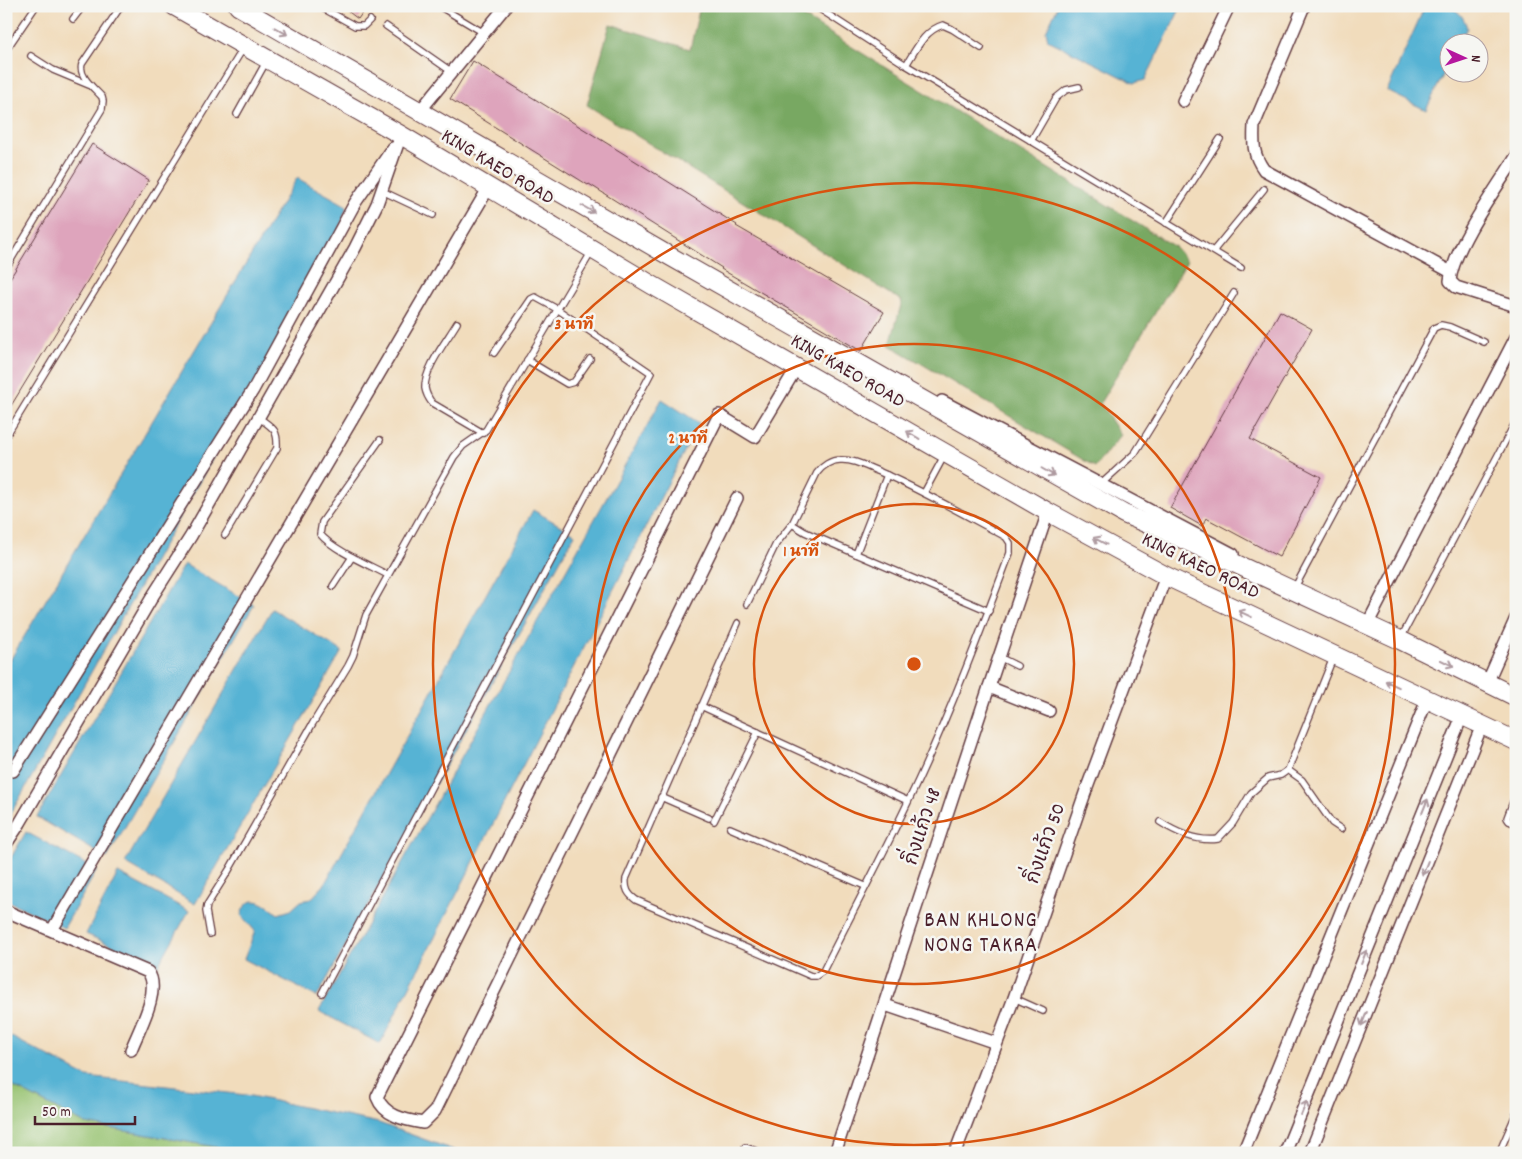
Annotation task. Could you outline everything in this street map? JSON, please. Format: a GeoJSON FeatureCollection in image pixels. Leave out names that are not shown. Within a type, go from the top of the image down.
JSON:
{"type":"FeatureCollection","features":[{"type":"Feature","properties":{"kind":"main road","name":"KING KAEO ROAD"},"geometry":{"type":"LineString","coordinates":[[174,6],[267,60],[403,132],[488,187],[593,249],[1048,512],[1166,576],[1427,700],[1516,740]]}},
{"type":"Feature","properties":{"kind":"main road","name":"KING KAEO ROAD"},"geometry":{"type":"LineString","coordinates":[[238,6],[692,269],[1095,490],[1124,514],[1295,589],[1516,697]]}},
{"type":"Feature","properties":{"kind":"street"},"geometry":{"type":"LineString","coordinates":[[419,112],[506,6]]}},
{"type":"Feature","properties":{"kind":"street"},"geometry":{"type":"LineString","coordinates":[[1183,101],[1229,6]]}},
{"type":"Feature","properties":{"kind":"street"},"geometry":{"type":"LineString","coordinates":[[1304,6],[1254,125],[1253,140],[1256,159],[1264,170],[1451,272]]}},
{"type":"Feature","properties":{"kind":"street"},"geometry":{"type":"LineString","coordinates":[[6,844],[20,824],[154,594],[191,536],[355,248],[382,192],[403,132]]}},
{"type":"Feature","properties":{"kind":"street"},"geometry":{"type":"LineString","coordinates":[[13,771],[253,390],[355,203],[403,132]]}},
{"type":"Feature","properties":{"kind":"street"},"geometry":{"type":"LineString","coordinates":[[1516,157],[1467,236],[1451,272],[1450,281],[1456,287],[1516,306]]}},
{"type":"Feature","properties":{"kind":"street"},"geometry":{"type":"LineString","coordinates":[[52,930],[488,187]]}},
{"type":"Feature","properties":{"kind":"street"},"geometry":{"type":"LineString","coordinates":[[1367,625],[1516,337]]}},
{"type":"Feature","properties":{"kind":"street"},"geometry":{"type":"LineString","coordinates":[[737,498],[436,1111],[423,1123],[400,1119],[380,1105],[377,1097],[719,415],[755,437],[797,367]]}},
{"type":"Feature","properties":{"kind":"street","name":"กิ่งแก้ว 48"},"geometry":{"type":"LineString","coordinates":[[835,1153],[998,657],[1048,512]]}},
{"type":"Feature","properties":{"kind":"street","name":"กิ่งแก้ว 50"},"geometry":{"type":"LineString","coordinates":[[956,1153],[1014,998],[1085,793],[1166,576]]}},
{"type":"Feature","properties":{"kind":"street"},"geometry":{"type":"LineString","coordinates":[[1487,683],[1516,618]]}},
{"type":"Feature","properties":{"kind":"street"},"geometry":{"type":"LineString","coordinates":[[988,688],[1049,711]]}},
{"type":"Feature","properties":{"kind":"street"},"geometry":{"type":"LineString","coordinates":[[1243,1153],[1427,700]]}},
{"type":"Feature","properties":{"kind":"street"},"geometry":{"type":"LineString","coordinates":[[1285,1153],[1462,716]]}},
{"type":"Feature","properties":{"kind":"street"},"geometry":{"type":"LineString","coordinates":[[1310,1153],[1482,725]]}},
{"type":"Feature","properties":{"kind":"street"},"geometry":{"type":"LineString","coordinates":[[6,910],[148,972],[152,977],[154,985],[152,996],[131,1050]]}},
{"type":"Feature","properties":{"kind":"street"},"geometry":{"type":"LineString","coordinates":[[885,1005],[996,1043]]}},
{"type":"Feature","properties":{"kind":"lane"},"geometry":{"type":"LineString","coordinates":[[6,50],[36,6]]}},
{"type":"Feature","properties":{"kind":"lane"},"geometry":{"type":"LineString","coordinates":[[73,19],[83,6]]}},
{"type":"Feature","properties":{"kind":"lane"},"geometry":{"type":"LineString","coordinates":[[6,268],[102,109],[102,97],[82,74],[80,69],[121,6]]}},
{"type":"Feature","properties":{"kind":"lane"},"geometry":{"type":"LineString","coordinates":[[319,6],[356,26],[364,26],[370,20]]}},
{"type":"Feature","properties":{"kind":"lane"},"geometry":{"type":"LineString","coordinates":[[439,6],[484,33]]}},
{"type":"Feature","properties":{"kind":"lane"},"geometry":{"type":"LineString","coordinates":[[815,6],[906,65],[1241,268]]}},
{"type":"Feature","properties":{"kind":"lane"},"geometry":{"type":"LineString","coordinates":[[906,65],[924,38],[934,28],[943,25],[980,48]]}},
{"type":"Feature","properties":{"kind":"lane"},"geometry":{"type":"LineString","coordinates":[[386,26],[452,72]]}},
{"type":"Feature","properties":{"kind":"lane"},"geometry":{"type":"LineString","coordinates":[[6,436],[244,47]]}},
{"type":"Feature","properties":{"kind":"lane"},"geometry":{"type":"LineString","coordinates":[[31,56],[53,70],[91,85]]}},
{"type":"Feature","properties":{"kind":"lane"},"geometry":{"type":"LineString","coordinates":[[237,114],[267,60]]}},
{"type":"Feature","properties":{"kind":"lane"},"geometry":{"type":"LineString","coordinates":[[1031,141],[1056,98],[1066,90],[1079,87]]}},
{"type":"Feature","properties":{"kind":"lane"},"geometry":{"type":"LineString","coordinates":[[1166,223],[1220,139]]}},
{"type":"Feature","properties":{"kind":"lane"},"geometry":{"type":"LineString","coordinates":[[1214,250],[1264,189]]}},
{"type":"Feature","properties":{"kind":"lane"},"geometry":{"type":"LineString","coordinates":[[382,192],[433,214]]}},
{"type":"Feature","properties":{"kind":"lane"},"geometry":{"type":"LineString","coordinates":[[210,934],[206,911],[207,905],[348,666],[353,656],[362,624],[388,575],[454,457],[463,446],[483,433],[593,249]]}},
{"type":"Feature","properties":{"kind":"lane"},"geometry":{"type":"LineString","coordinates":[[1095,490],[1135,453],[1234,293]]}},
{"type":"Feature","properties":{"kind":"lane"},"geometry":{"type":"LineString","coordinates":[[322,993],[651,373],[538,297],[531,299],[494,353]]}},
{"type":"Feature","properties":{"kind":"lane"},"geometry":{"type":"LineString","coordinates":[[457,323],[429,370],[425,388],[432,403],[483,433]]}},
{"type":"Feature","properties":{"kind":"lane"},"geometry":{"type":"LineString","coordinates":[[1295,589],[1434,328],[1441,325],[1450,327],[1484,342]]}},
{"type":"Feature","properties":{"kind":"lane"},"geometry":{"type":"LineString","coordinates":[[527,360],[566,384],[574,382],[590,359]]}},
{"type":"Feature","properties":{"kind":"lane"},"geometry":{"type":"LineString","coordinates":[[225,535],[278,448],[278,437],[275,429],[258,417]]}},
{"type":"Feature","properties":{"kind":"lane"},"geometry":{"type":"LineString","coordinates":[[1400,640],[1516,421]]}},
{"type":"Feature","properties":{"kind":"lane"},"geometry":{"type":"LineString","coordinates":[[380,440],[322,522],[320,534],[324,539],[352,557],[388,575]]}},
{"type":"Feature","properties":{"kind":"lane"},"geometry":{"type":"LineString","coordinates":[[924,493],[945,454]]}},
{"type":"Feature","properties":{"kind":"lane"},"geometry":{"type":"LineString","coordinates":[[738,623],[626,879],[627,893],[636,900],[812,976],[816,976],[824,971],[937,738],[1010,553],[1010,544],[1006,537],[887,475],[857,462],[837,460],[821,467],[817,473],[792,524],[776,544],[747,604]]}},
{"type":"Feature","properties":{"kind":"lane"},"geometry":{"type":"LineString","coordinates":[[856,554],[887,475]]}},
{"type":"Feature","properties":{"kind":"lane"},"geometry":{"type":"LineString","coordinates":[[792,524],[988,611]]}},
{"type":"Feature","properties":{"kind":"lane"},"geometry":{"type":"LineString","coordinates":[[333,586],[352,557]]}},
{"type":"Feature","properties":{"kind":"lane"},"geometry":{"type":"LineString","coordinates":[[1160,822],[1174,830],[1199,839],[1218,839],[1233,823],[1251,793],[1268,778],[1281,775],[1288,770],[1334,656]]}},
{"type":"Feature","properties":{"kind":"lane"},"geometry":{"type":"LineString","coordinates":[[998,657],[1017,666]]}},
{"type":"Feature","properties":{"kind":"lane"},"geometry":{"type":"LineString","coordinates":[[701,706],[908,801]]}},
{"type":"Feature","properties":{"kind":"lane"},"geometry":{"type":"LineString","coordinates":[[661,797],[712,820],[758,732]]}},
{"type":"Feature","properties":{"kind":"lane"},"geometry":{"type":"LineString","coordinates":[[1288,770],[1302,780],[1332,823],[1341,829]]}},
{"type":"Feature","properties":{"kind":"lane"},"geometry":{"type":"LineString","coordinates":[[1516,794],[1507,818],[1516,824]]}},
{"type":"Feature","properties":{"kind":"lane"},"geometry":{"type":"LineString","coordinates":[[730,828],[866,886]]}},
{"type":"Feature","properties":{"kind":"lane"},"geometry":{"type":"LineString","coordinates":[[1014,998],[1043,1011]]}},
{"type":"Feature","properties":{"kind":"lane"},"geometry":{"type":"LineString","coordinates":[[1499,1153],[1516,1114]]}},
{"type":"Feature","properties":{"kind":"lane"},"geometry":{"type":"LineString","coordinates":[[745,1147],[762,1153]]}},
{"type":"Feature","properties":{"kind":"green space"},"geometry":{"type":"Polygon","coordinates":[[[700,6],[786,6],[1175,247],[1187,261],[1100,403],[1121,435],[1095,467],[890,345],[902,301],[587,105],[610,24],[690,49],[700,6]]]}},
{"type":"Feature","properties":{"kind":"green space"},"geometry":{"type":"Polygon","coordinates":[[[6,1083],[86,1124],[250,1153],[6,1153],[6,1083]]]}},
{"type":"Feature","properties":{"kind":"water"},"geometry":{"type":"Polygon","coordinates":[[[1058,6],[1180,6],[1180,9],[1145,80],[1134,83],[1048,40],[1046,31],[1058,6]]]}},
{"type":"Feature","properties":{"kind":"water"},"geometry":{"type":"Polygon","coordinates":[[[1425,6],[1451,8],[1461,15],[1467,28],[1465,32],[1440,32],[1440,81],[1426,110],[1387,91],[1425,6]]]}},
{"type":"Feature","properties":{"kind":"water"},"geometry":{"type":"Polygon","coordinates":[[[297,178],[347,206],[335,243],[6,822],[6,667],[297,178]]]}},
{"type":"Feature","properties":{"kind":"water"},"geometry":{"type":"Polygon","coordinates":[[[662,399],[699,423],[380,1044],[319,1011],[662,399]]]}},
{"type":"Feature","properties":{"kind":"water"},"geometry":{"type":"Polygon","coordinates":[[[533,510],[575,534],[317,997],[244,959],[255,931],[241,915],[244,908],[248,903],[257,901],[268,906],[278,914],[291,910],[301,901],[311,899],[324,885],[533,510]]]}},
{"type":"Feature","properties":{"kind":"water"},"geometry":{"type":"Polygon","coordinates":[[[184,564],[254,605],[107,858],[37,817],[184,564]]]}},
{"type":"Feature","properties":{"kind":"water"},"geometry":{"type":"Polygon","coordinates":[[[272,609],[342,651],[195,904],[125,863],[272,609]]]}},
{"type":"Feature","properties":{"kind":"water"},"geometry":{"type":"Polygon","coordinates":[[[26,832],[97,870],[64,928],[6,900],[6,866],[26,832]]]}},
{"type":"Feature","properties":{"kind":"water"},"geometry":{"type":"Polygon","coordinates":[[[118,873],[189,911],[158,966],[86,934],[118,873]]]}},
{"type":"Feature","properties":{"kind":"water"},"geometry":{"type":"Polygon","coordinates":[[[6,1034],[87,1077],[246,1095],[379,1123],[462,1153],[250,1153],[86,1124],[6,1083],[6,1034]]]}},
{"type":"Feature","properties":{"kind":"building"},"geometry":{"type":"Polygon","coordinates":[[[341,6],[367,6],[358,19],[341,6]]]}},
{"type":"Feature","properties":{"kind":"building"},"geometry":{"type":"Polygon","coordinates":[[[473,61],[621,152],[736,226],[884,312],[861,351],[721,269],[589,184],[450,99],[473,61]]]}},
{"type":"Feature","properties":{"kind":"building"},"geometry":{"type":"Polygon","coordinates":[[[92,144],[149,180],[6,414],[6,285],[92,144]]]}},
{"type":"Feature","properties":{"kind":"building"},"geometry":{"type":"Polygon","coordinates":[[[1280,311],[1312,329],[1250,439],[1321,477],[1279,557],[1206,518],[1202,526],[1170,508],[1280,311]]]}},
{"type":"Feature","properties":{"kind":"district","name":"BAN KHLONG NONG TAKRA"},"geometry":{"type":"Point","coordinates":[981,934]}}]}
